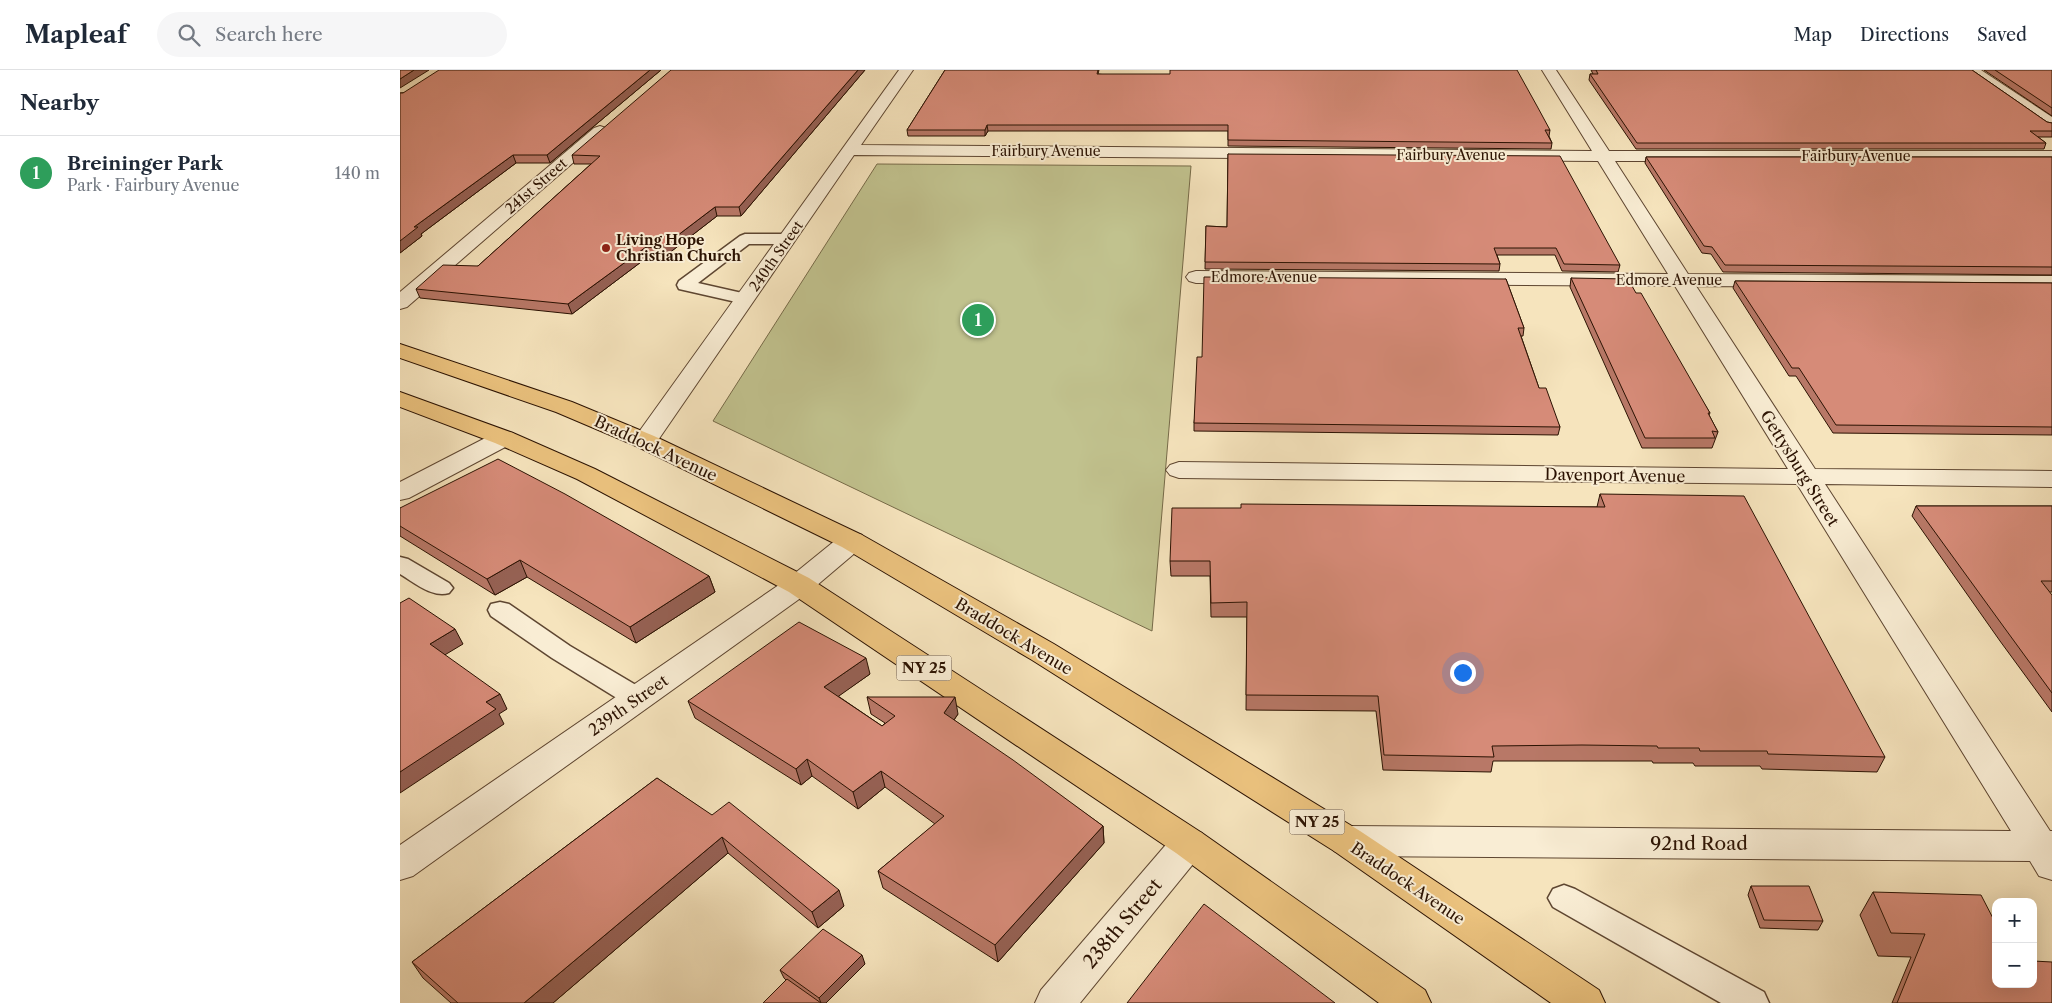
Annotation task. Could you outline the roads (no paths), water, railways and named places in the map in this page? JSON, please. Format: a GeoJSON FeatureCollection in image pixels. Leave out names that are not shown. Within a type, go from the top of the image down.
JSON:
{"type":"FeatureCollection","features":[{"type":"Feature","properties":{"kind":"main road","name":"Braddock Avenue"},"geometry":{"type":"LineString","coordinates":[[400,351],[564,407],[645,441],[852,541],[1043,652],[1347,841],[1584,1003]]}},
{"type":"Feature","properties":{"kind":"main road","name":"NY 25"},"geometry":{"type":"LineString","coordinates":[[400,399],[504,438],[586,474],[799,585],[1189,843],[1411,1003]]}},
{"type":"Feature","properties":{"kind":"street","name":"240th Street"},"geometry":{"type":"LineString","coordinates":[[645,441],[906,70]]}},
{"type":"Feature","properties":{"kind":"street","name":"Gettysburg Street"},"geometry":{"type":"LineString","coordinates":[[1549,70],[1805,478],[2048,852]]}},
{"type":"Feature","properties":{"kind":"street"},"geometry":{"type":"LineString","coordinates":[[1972,70],[2052,124]]}},
{"type":"Feature","properties":{"kind":"street","name":"241st Street"},"geometry":{"type":"LineString","coordinates":[[400,303],[612,122]]}},
{"type":"Feature","properties":{"kind":"street","name":"Fairbury Avenue"},"geometry":{"type":"LineString","coordinates":[[850,150],[1604,156],[2052,156]]}},
{"type":"Feature","properties":{"kind":"street","name":"Edmore Avenue"},"geometry":{"type":"LineString","coordinates":[[1196,277],[2052,282]]}},
{"type":"Feature","properties":{"kind":"street"},"geometry":{"type":"LineString","coordinates":[[400,492],[504,438]]}},
{"type":"Feature","properties":{"kind":"street","name":"Davenport Avenue"},"geometry":{"type":"LineString","coordinates":[[1179,470],[2052,480]]}},
{"type":"Feature","properties":{"kind":"street","name":"239th Street"},"geometry":{"type":"LineString","coordinates":[[400,865],[799,585],[852,541]]}},
{"type":"Feature","properties":{"kind":"street","name":"92nd Road"},"geometry":{"type":"LineString","coordinates":[[1347,841],[2048,852]]}},
{"type":"Feature","properties":{"kind":"street","name":"238th Street"},"geometry":{"type":"LineString","coordinates":[[1055,1003],[1189,843]]}},
{"type":"Feature","properties":{"kind":"lane"},"geometry":{"type":"LineString","coordinates":[[745,299],[685,285],[745,239],[787,239]]}},
{"type":"Feature","properties":{"kind":"lane"},"geometry":{"type":"LineString","coordinates":[[400,564],[441,588]]}},
{"type":"Feature","properties":{"kind":"lane"},"geometry":{"type":"LineString","coordinates":[[500,610],[560,652],[637,698]]}},
{"type":"Feature","properties":{"kind":"lane"},"geometry":{"type":"LineString","coordinates":[[1564,898],[1752,1003]]}},
{"type":"Feature","properties":{"kind":"place","name":"Living Hope Christian Church"},"geometry":{"type":"Point","coordinates":[606,248]}},
{"type":"Feature","properties":{"kind":"place","name":"Breininger Park"},"geometry":{"type":"Point","coordinates":[978,320]}}]}
